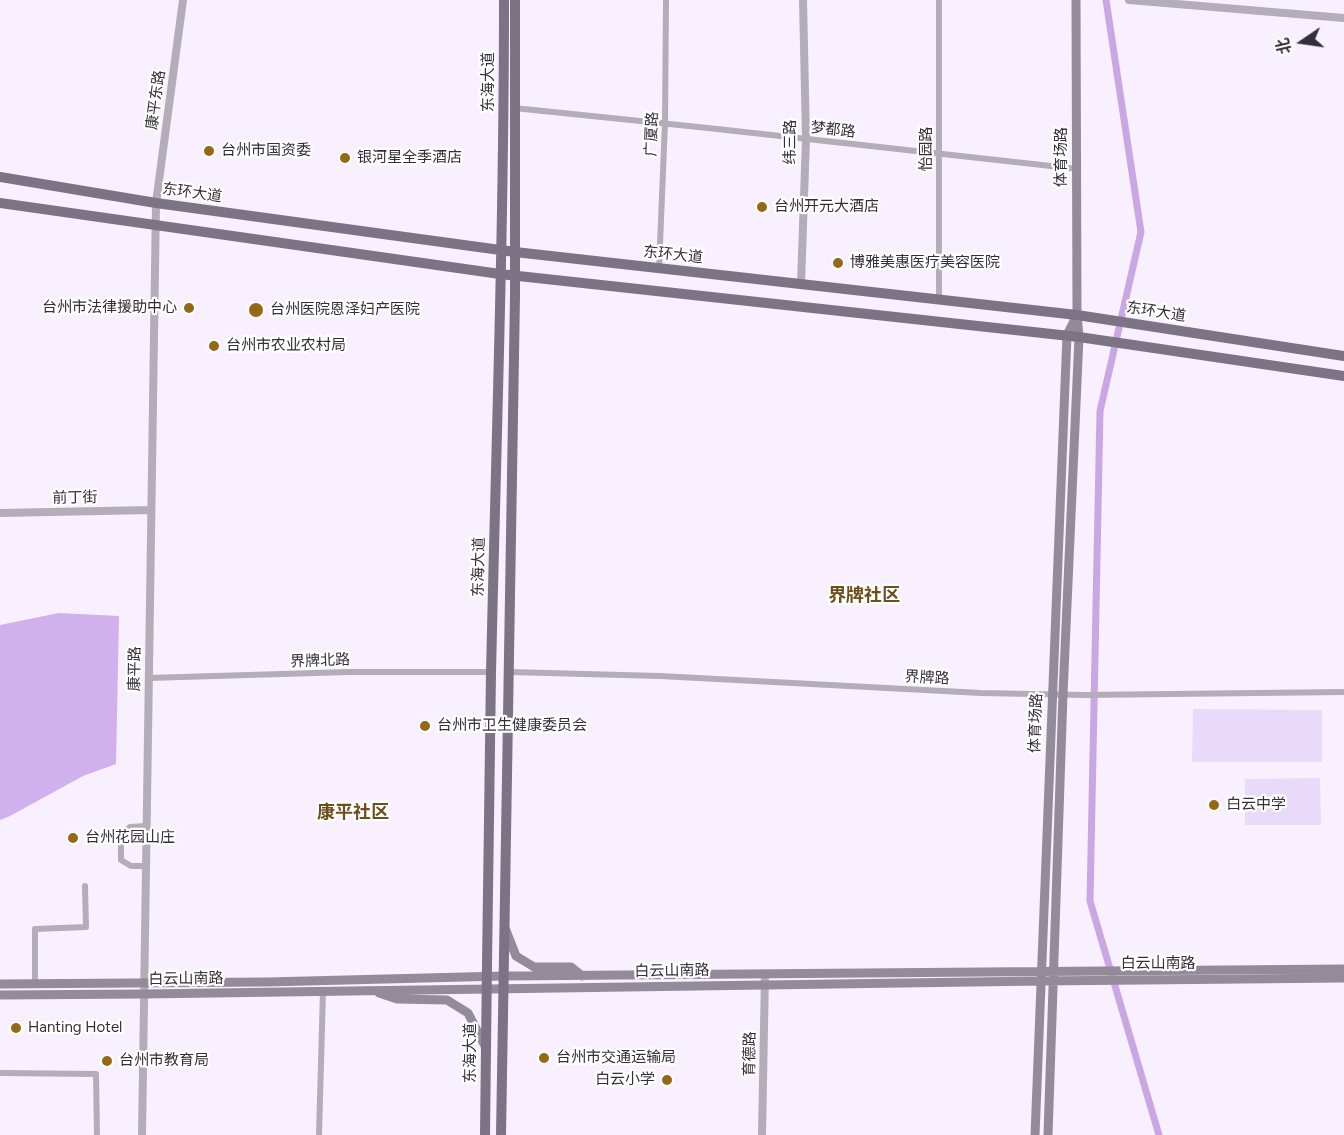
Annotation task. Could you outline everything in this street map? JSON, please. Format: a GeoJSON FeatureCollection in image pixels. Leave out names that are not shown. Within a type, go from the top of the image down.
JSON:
{"type":"FeatureCollection","features":[{"type":"Feature","properties":{"kind":"main road","name":"东海大道"},"geometry":{"type":"LineString","coordinates":[[485,1135],[491,672],[504,108],[504,0]]}},
{"type":"Feature","properties":{"kind":"main road","name":"东海大道"},"geometry":{"type":"LineString","coordinates":[[501,1135],[515,276],[515,0]]}},
{"type":"Feature","properties":{"kind":"main road","name":"体育场路"},"geometry":{"type":"LineString","coordinates":[[1048,1135],[1063,694],[1079,337],[1077,315],[1076,0]]}},
{"type":"Feature","properties":{"kind":"main road","name":"东环大道"},"geometry":{"type":"LineString","coordinates":[[0,177],[156,203],[515,252],[1077,315],[1341,354]]}},
{"type":"Feature","properties":{"kind":"main road"},"geometry":{"type":"LineString","coordinates":[[0,203],[515,276],[1067,335],[1339,375],[1344,384]]}},
{"type":"Feature","properties":{"kind":"main road","name":"体育场路"},"geometry":{"type":"LineString","coordinates":[[1035,1135],[1067,335],[1077,315]]}},
{"type":"Feature","properties":{"kind":"main road"},"geometry":{"type":"LineString","coordinates":[[504,925],[516,956],[534,967],[571,967],[582,975]]}},
{"type":"Feature","properties":{"kind":"main road","name":"白云山南路"},"geometry":{"type":"LineString","coordinates":[[0,984],[144,984],[582,975],[1099,976],[1344,969]]}},
{"type":"Feature","properties":{"kind":"main road","name":"白云山南路"},"geometry":{"type":"LineString","coordinates":[[1128,975],[1344,978]]}},
{"type":"Feature","properties":{"kind":"main road","name":"白云山南路"},"geometry":{"type":"LineString","coordinates":[[0,995],[765,985],[1041,976]]}},
{"type":"Feature","properties":{"kind":"main road"},"geometry":{"type":"LineString","coordinates":[[374,991],[397,999],[447,1000],[468,1013],[486,1048]]}},
{"type":"Feature","properties":{"kind":"street","name":"康平东路"},"geometry":{"type":"LineString","coordinates":[[156,203],[183,0]]}},
{"type":"Feature","properties":{"kind":"street","name":"广厦路"},"geometry":{"type":"LineString","coordinates":[[659,269],[665,123],[666,0]]}},
{"type":"Feature","properties":{"kind":"street","name":"纬三路"},"geometry":{"type":"LineString","coordinates":[[801,284],[806,139],[803,0]]}},
{"type":"Feature","properties":{"kind":"street","name":"怡园路"},"geometry":{"type":"LineString","coordinates":[[939,0],[939,298]]}},
{"type":"Feature","properties":{"kind":"street"},"geometry":{"type":"LineString","coordinates":[[1129,0],[1344,18]]}},
{"type":"Feature","properties":{"kind":"street","name":"梦都路"},"geometry":{"type":"LineString","coordinates":[[514,108],[1078,169]]}},
{"type":"Feature","properties":{"kind":"street","name":"康平路"},"geometry":{"type":"LineString","coordinates":[[142,1135],[156,203]]}},
{"type":"Feature","properties":{"kind":"street","name":"前丁街"},"geometry":{"type":"LineString","coordinates":[[0,513],[151,510]]}},
{"type":"Feature","properties":{"kind":"street","name":"界牌北路"},"geometry":{"type":"LineString","coordinates":[[148,678],[349,672],[491,672]]}},
{"type":"Feature","properties":{"kind":"street","name":"界牌路"},"geometry":{"type":"LineString","coordinates":[[509,672],[660,676],[981,693],[1344,692]]}},
{"type":"Feature","properties":{"kind":"street"},"geometry":{"type":"LineString","coordinates":[[146,826],[130,827],[121,834],[121,860],[131,866],[146,866]]}},
{"type":"Feature","properties":{"kind":"street"},"geometry":{"type":"LineString","coordinates":[[35,984],[35,929],[86,927],[86,886]]}},
{"type":"Feature","properties":{"kind":"street","name":"育德路"},"geometry":{"type":"LineString","coordinates":[[762,1135],[765,974]]}},
{"type":"Feature","properties":{"kind":"street"},"geometry":{"type":"LineString","coordinates":[[319,1135],[324,992]]}},
{"type":"Feature","properties":{"kind":"street"},"geometry":{"type":"LineString","coordinates":[[0,1073],[96,1074],[97,1135]]}},
{"type":"Feature","properties":{"kind":"shaded area"},"geometry":{"type":"Polygon","coordinates":[[[59,613],[119,616],[116,764],[83,776],[0,820],[0,625],[59,613]]]}},
{"type":"Feature","properties":{"kind":"shaded area"},"geometry":{"type":"Polygon","coordinates":[[[1193,709],[1322,710],[1322,762],[1192,762],[1193,709]]]}},
{"type":"Feature","properties":{"kind":"shaded area"},"geometry":{"type":"Polygon","coordinates":[[[1320,778],[1321,825],[1245,825],[1245,779],[1320,778]]]}},
{"type":"Feature","properties":{"kind":"waterway"},"geometry":{"type":"LineString","coordinates":[[1106,0],[1141,232],[1100,411],[1090,901],[1159,1135]]}},
{"type":"Feature","properties":{"kind":"place","name":"台州市国资委"},"geometry":{"type":"Point","coordinates":[209,151]}},
{"type":"Feature","properties":{"kind":"place","name":"银河星全季酒店"},"geometry":{"type":"Point","coordinates":[345,158]}},
{"type":"Feature","properties":{"kind":"place","name":"台州开元大酒店"},"geometry":{"type":"Point","coordinates":[762,207]}},
{"type":"Feature","properties":{"kind":"place","name":"博雅美惠医疗美容医院"},"geometry":{"type":"Point","coordinates":[838,263]}},
{"type":"Feature","properties":{"kind":"place","name":"台州市法律援助中心"},"geometry":{"type":"Point","coordinates":[189,308]}},
{"type":"Feature","properties":{"kind":"place","name":"台州医院恩泽妇产医院"},"geometry":{"type":"Point","coordinates":[256,310]}},
{"type":"Feature","properties":{"kind":"place","name":"台州市农业农村局"},"geometry":{"type":"Point","coordinates":[214,346]}},
{"type":"Feature","properties":{"kind":"place","name":"台州市卫生健康委员会"},"geometry":{"type":"Point","coordinates":[425,726]}},
{"type":"Feature","properties":{"kind":"place","name":"白云中学"},"geometry":{"type":"Point","coordinates":[1214,805]}},
{"type":"Feature","properties":{"kind":"place","name":"台州花园山庄"},"geometry":{"type":"Point","coordinates":[73,838]}},
{"type":"Feature","properties":{"kind":"place","name":"Hanting Hotel"},"geometry":{"type":"Point","coordinates":[16,1028]}},
{"type":"Feature","properties":{"kind":"place","name":"台州市交通运输局"},"geometry":{"type":"Point","coordinates":[544,1058]}},
{"type":"Feature","properties":{"kind":"place","name":"台州市教育局"},"geometry":{"type":"Point","coordinates":[107,1061]}},
{"type":"Feature","properties":{"kind":"place","name":"白云小学"},"geometry":{"type":"Point","coordinates":[667,1080]}},
{"type":"Feature","properties":{"kind":"district","name":"界牌社区"},"geometry":{"type":"Point","coordinates":[864,596]}},
{"type":"Feature","properties":{"kind":"district","name":"康平社区"},"geometry":{"type":"Point","coordinates":[353,813]}}]}
